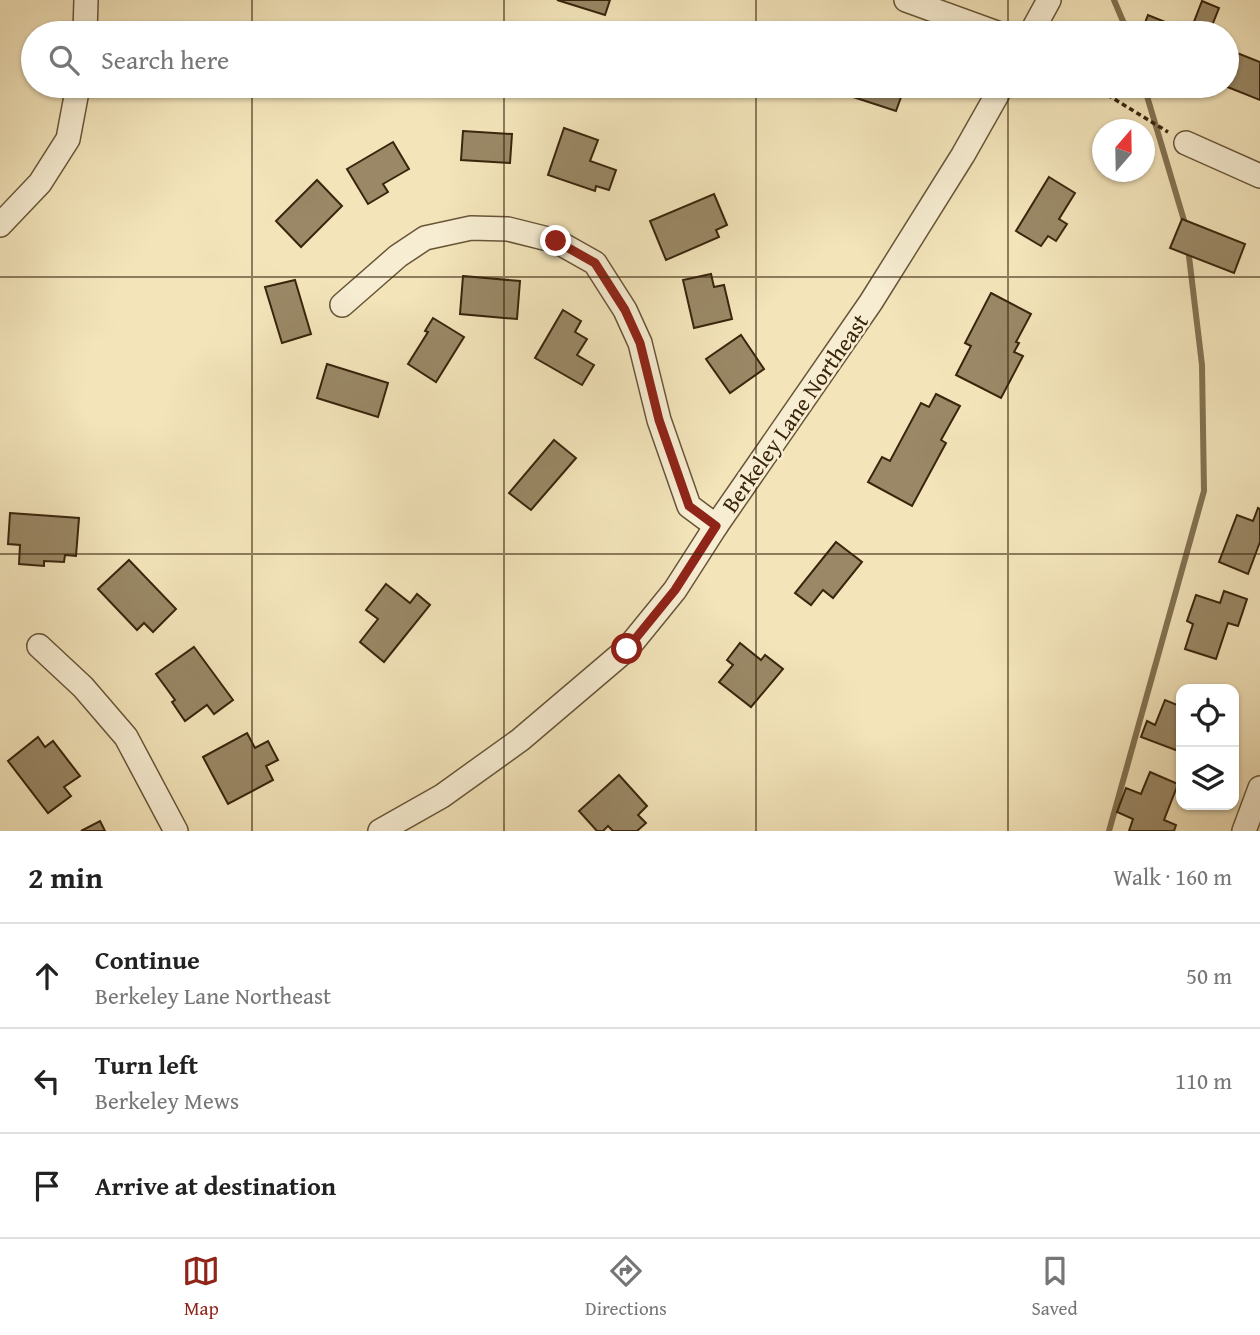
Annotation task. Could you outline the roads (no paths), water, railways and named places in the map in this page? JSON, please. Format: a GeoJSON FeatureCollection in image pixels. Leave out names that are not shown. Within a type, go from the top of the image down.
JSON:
{"type":"FeatureCollection","features":[{"type":"Feature","properties":{"kind":"street"},"geometry":{"type":"LineString","coordinates":[[85,21],[86,0]]}},
{"type":"Feature","properties":{"kind":"street"},"geometry":{"type":"LineString","coordinates":[[906,0],[964,21]]}},
{"type":"Feature","properties":{"kind":"street"},"geometry":{"type":"LineString","coordinates":[[1038,21],[1049,0]]}},
{"type":"Feature","properties":{"kind":"street"},"geometry":{"type":"LineString","coordinates":[[0,225],[40,183],[68,139],[76,98]]}},
{"type":"Feature","properties":{"kind":"street","name":"Berkeley Lane Northeast"},"geometry":{"type":"LineString","coordinates":[[380,831],[442,796],[520,740],[627,649],[675,590],[716,526],[871,302],[963,155],[995,98]]}},
{"type":"Feature","properties":{"kind":"street"},"geometry":{"type":"LineString","coordinates":[[1186,143],[1260,176]]}},
{"type":"Feature","properties":{"kind":"street"},"geometry":{"type":"LineString","coordinates":[[342,305],[398,257],[425,238],[471,228],[508,229],[556,241],[595,263],[625,310],[640,343],[659,420],[689,506],[716,526]]}},
{"type":"Feature","properties":{"kind":"street"},"geometry":{"type":"LineString","coordinates":[[39,646],[83,687],[126,737],[176,831]]}},
{"type":"Feature","properties":{"kind":"street"},"geometry":{"type":"LineString","coordinates":[[1244,831],[1260,789]]}},
{"type":"Feature","properties":{"kind":"waterway"},"geometry":{"type":"LineString","coordinates":[[1114,0],[1123,21]]}},
{"type":"Feature","properties":{"kind":"waterway"},"geometry":{"type":"LineString","coordinates":[[1148,98],[1186,227]]}},
{"type":"Feature","properties":{"kind":"waterway"},"geometry":{"type":"LineString","coordinates":[[1109,831],[1204,491],[1202,365],[1188,248]]}}]}
